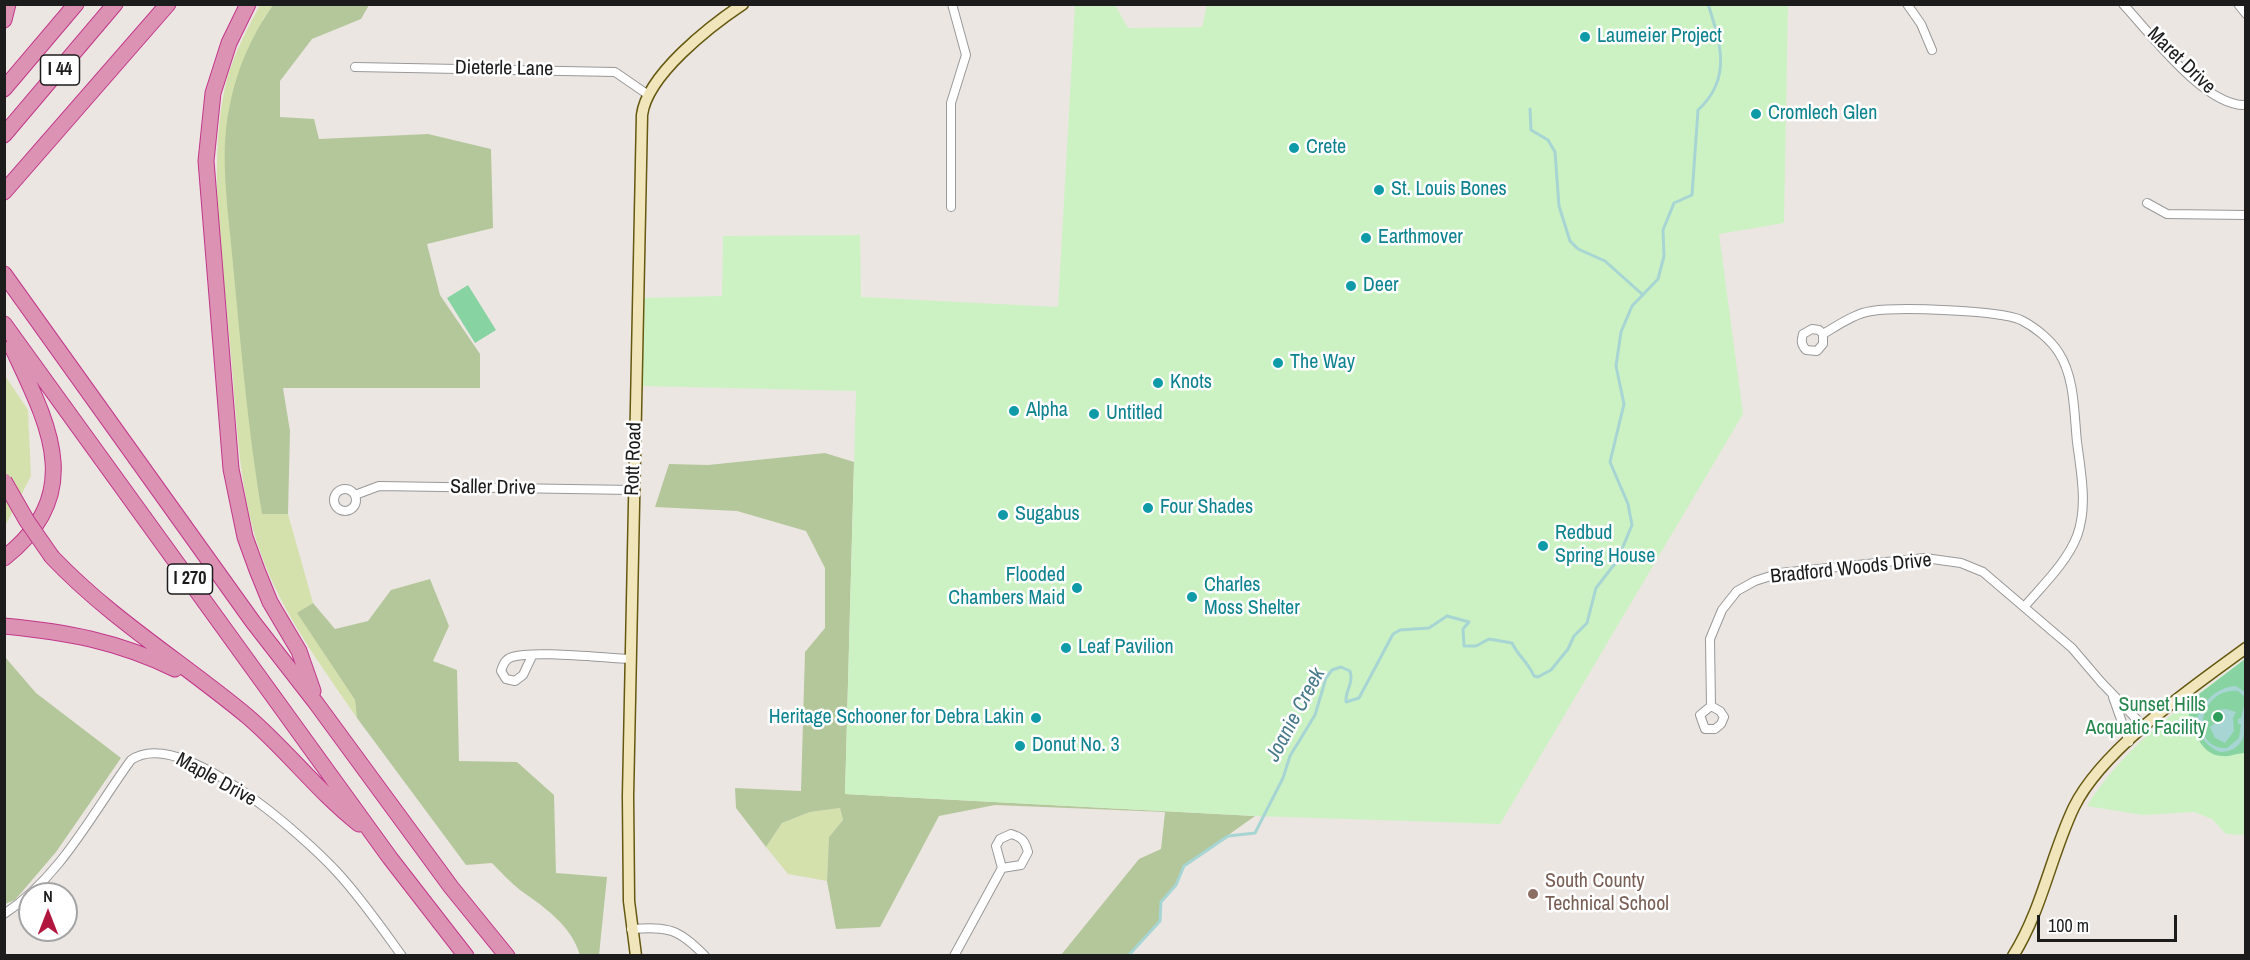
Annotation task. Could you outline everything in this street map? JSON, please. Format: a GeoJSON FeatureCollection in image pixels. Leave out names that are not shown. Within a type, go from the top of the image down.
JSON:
{"type":"FeatureCollection","features":[{"type":"Feature","properties":{"kind":"highway"},"geometry":{"type":"LineString","coordinates":[[4,20],[8,4]]}},
{"type":"Feature","properties":{"kind":"highway","name":"I 44"},"geometry":{"type":"LineString","coordinates":[[4,89],[76,4]]}},
{"type":"Feature","properties":{"kind":"highway","name":"I 44"},"geometry":{"type":"LineString","coordinates":[[4,135],[115,4]]}},
{"type":"Feature","properties":{"kind":"highway"},"geometry":{"type":"LineString","coordinates":[[117,60],[157,4]]}},
{"type":"Feature","properties":{"kind":"highway"},"geometry":{"type":"LineString","coordinates":[[4,192],[168,4]]}},
{"type":"Feature","properties":{"kind":"highway"},"geometry":{"type":"LineString","coordinates":[[248,4],[220,69],[213,93],[207,138],[207,186],[230,449],[237,504],[245,537],[270,602],[299,651],[316,703]]}},
{"type":"Feature","properties":{"kind":"highway","name":"I 270"},"geometry":{"type":"LineString","coordinates":[[4,274],[234,597],[316,703],[387,803],[507,956]]}},
{"type":"Feature","properties":{"kind":"highway","name":"I 270"},"geometry":{"type":"LineString","coordinates":[[4,324],[374,835],[466,956]]}},
{"type":"Feature","properties":{"kind":"highway"},"geometry":{"type":"LineString","coordinates":[[4,330],[43,411],[52,446],[53,465],[49,500],[42,515],[32,533],[4,558]]}},
{"type":"Feature","properties":{"kind":"highway"},"geometry":{"type":"LineString","coordinates":[[4,481],[27,521],[52,557],[96,601],[247,716],[293,759],[329,800],[374,835]]}},
{"type":"Feature","properties":{"kind":"highway"},"geometry":{"type":"LineString","coordinates":[[4,626],[68,633],[113,643],[197,680]]}},
{"type":"Feature","properties":{"kind":"street","name":"Rott Road"},"geometry":{"type":"LineString","coordinates":[[636,956],[631,929],[628,796],[642,115],[647,94],[663,74],[704,35],[743,4]]}},
{"type":"Feature","properties":{"kind":"street"},"geometry":{"type":"LineString","coordinates":[[951,207],[951,103],[966,55],[952,4]]}},
{"type":"Feature","properties":{"kind":"street"},"geometry":{"type":"LineString","coordinates":[[1907,4],[1921,24],[1932,50]]}},
{"type":"Feature","properties":{"kind":"street","name":"Maret Drive"},"geometry":{"type":"LineString","coordinates":[[2123,4],[2210,94],[2235,104],[2246,105]]}},
{"type":"Feature","properties":{"kind":"street"},"geometry":{"type":"LineString","coordinates":[[2238,4],[2246,14]]}},
{"type":"Feature","properties":{"kind":"street","name":"Dieterle Lane"},"geometry":{"type":"LineString","coordinates":[[355,67],[615,72],[647,94]]}},
{"type":"Feature","properties":{"kind":"street"},"geometry":{"type":"LineString","coordinates":[[2147,203],[2168,213],[2246,215]]}},
{"type":"Feature","properties":{"kind":"street"},"geometry":{"type":"LineString","coordinates":[[1822,334],[1872,310],[1995,313],[2021,320],[2042,334],[2058,351],[2064,362],[2072,397],[2084,499],[2082,518],[2076,538],[2065,558],[2025,606]]}},
{"type":"Feature","properties":{"kind":"street","name":"Saller Drive"},"geometry":{"type":"LineString","coordinates":[[355,495],[379,486],[633,490]]}},
{"type":"Feature","properties":{"kind":"street","name":"Bradford Woods Drive"},"geometry":{"type":"LineString","coordinates":[[1711,706],[1708,651],[1713,630],[1728,600],[1737,591],[1755,581],[1790,572],[1925,558],[1948,560],[1983,572],[2072,648],[2145,728]]}},
{"type":"Feature","properties":{"kind":"street"},"geometry":{"type":"LineString","coordinates":[[2013,956],[2038,906],[2075,805],[2100,770],[2145,728],[2246,648]]}},
{"type":"Feature","properties":{"kind":"street"},"geometry":{"type":"LineString","coordinates":[[532,656],[630,659]]}},
{"type":"Feature","properties":{"kind":"street","name":"Bradford Woods Drive"},"geometry":{"type":"LineString","coordinates":[[2112,694],[2129,742]]}},
{"type":"Feature","properties":{"kind":"street","name":"Maple Drive"},"geometry":{"type":"LineString","coordinates":[[4,914],[28,895],[56,865],[131,760],[144,753],[160,752],[176,756],[207,770],[286,824],[338,873],[402,956]]}},
{"type":"Feature","properties":{"kind":"street"},"geometry":{"type":"LineString","coordinates":[[954,956],[1002,868],[996,846],[1000,839],[1011,834],[1020,836],[1026,842],[1028,852],[1025,862],[1013,868],[1002,868]]}},
{"type":"Feature","properties":{"kind":"street"},"geometry":{"type":"LineString","coordinates":[[631,929],[666,927],[678,931],[705,956]]}},
{"type":"Feature","properties":{"kind":"green space"},"geometry":{"type":"Polygon","coordinates":[[[1207,4],[1788,5],[1784,223],[1719,234],[1743,414],[1500,824],[1255,816],[845,794],[856,391],[642,386],[643,298],[722,296],[723,236],[860,235],[861,297],[1058,307],[1075,5],[1115,5],[1128,28],[1202,27],[1207,4]]]}},
{"type":"Feature","properties":{"kind":"green space"},"geometry":{"type":"Polygon","coordinates":[[[260,5],[273,5],[263,19],[262,514],[288,514],[313,603],[298,614],[355,700],[357,718],[304,639],[280,598],[253,529],[242,477],[218,218],[217,155],[219,123],[230,69],[260,5]]]}},
{"type":"Feature","properties":{"kind":"green space"},"geometry":{"type":"Polygon","coordinates":[[[273,5],[369,5],[361,19],[312,39],[280,81],[280,117],[314,119],[319,139],[428,134],[491,149],[493,228],[427,244],[440,295],[480,354],[480,388],[283,388],[290,431],[288,514],[262,514],[245,389],[225,167],[226,128],[236,81],[251,42],[273,5]]]}},
{"type":"Feature","properties":{"kind":"green space"},"geometry":{"type":"Polygon","coordinates":[[[468,285],[496,330],[475,343],[447,298],[468,285]]]}},
{"type":"Feature","properties":{"kind":"green space"},"geometry":{"type":"Polygon","coordinates":[[[4,374],[28,410],[31,476],[5,526],[4,374]]]}},
{"type":"Feature","properties":{"kind":"green space"},"geometry":{"type":"Polygon","coordinates":[[[825,453],[854,462],[845,794],[1255,816],[1185,866],[1176,885],[1161,902],[1160,921],[1128,955],[1061,955],[1139,859],[1161,849],[1165,812],[995,805],[939,816],[880,927],[836,929],[827,881],[829,837],[843,820],[840,808],[810,812],[782,823],[766,847],[736,808],[735,788],[801,791],[805,652],[825,628],[825,568],[806,531],[737,511],[655,507],[669,464],[708,465],[825,453]]]}},
{"type":"Feature","properties":{"kind":"green space"},"geometry":{"type":"Polygon","coordinates":[[[430,579],[449,626],[433,661],[457,670],[459,761],[517,762],[554,795],[556,873],[607,877],[599,955],[580,955],[576,944],[556,918],[516,887],[492,863],[466,865],[357,718],[355,700],[297,613],[313,603],[335,629],[368,621],[391,590],[430,579]]]}},
{"type":"Feature","properties":{"kind":"green space"},"geometry":{"type":"Polygon","coordinates":[[[5,657],[36,693],[121,758],[56,852],[30,882],[18,882],[18,896],[5,904],[5,657]]]}},
{"type":"Feature","properties":{"kind":"green space"},"geometry":{"type":"Polygon","coordinates":[[[2245,659],[2245,835],[2226,834],[2212,819],[2194,812],[2143,815],[2087,806],[2120,763],[2159,725],[2245,659]]]}},
{"type":"Feature","properties":{"kind":"green space","name":"Sunset Hills Acquatic Facility"},"geometry":{"type":"Polygon","coordinates":[[[2245,659],[2245,753],[2225,756],[2214,754],[2201,744],[2193,728],[2186,704],[2245,659]]]}},
{"type":"Feature","properties":{"kind":"green space"},"geometry":{"type":"Polygon","coordinates":[[[840,808],[843,820],[829,837],[827,881],[788,874],[766,847],[782,823],[810,812],[840,808]]]}},
{"type":"Feature","properties":{"kind":"water"},"geometry":{"type":"Polygon","coordinates":[[[2236,686],[2245,692],[2245,697],[2238,691],[2225,692],[2207,707],[2203,718],[2206,739],[2214,746],[2227,748],[2239,738],[2241,724],[2238,724],[2238,719],[2241,718],[2245,701],[2244,735],[2237,747],[2220,752],[2203,739],[2197,719],[2211,696],[2222,689],[2236,686]]]}},
{"type":"Feature","properties":{"kind":"water"},"geometry":{"type":"Polygon","coordinates":[[[2226,709],[2236,712],[2233,718],[2234,731],[2225,743],[2215,738],[2210,727],[2218,721],[2216,710],[2226,709]]]}},
{"type":"Feature","properties":{"kind":"waterway","name":"Joanie Creek"},"geometry":{"type":"LineString","coordinates":[[1128,956],[1160,921],[1161,902],[1176,885],[1184,866],[1228,836],[1255,833],[1283,778],[1290,756],[1315,715],[1326,678],[1332,670],[1341,667],[1350,671],[1351,680],[1346,702],[1359,698],[1393,634],[1400,630],[1429,628],[1447,616],[1469,622],[1463,629],[1464,646],[1476,646],[1489,639],[1512,643],[1534,676],[1538,677],[1551,670],[1568,649],[1574,636],[1587,623],[1596,588],[1617,561],[1632,525],[1628,504],[1610,462],[1624,404],[1616,366],[1621,332],[1632,306],[1658,279],[1664,256],[1663,230],[1674,203],[1692,195],[1698,110],[1709,98],[1720,73],[1720,47],[1708,4]]}},
{"type":"Feature","properties":{"kind":"waterway"},"geometry":{"type":"LineString","coordinates":[[1530,109],[1531,130],[1548,140],[1555,152],[1559,206],[1570,241],[1578,249],[1605,261],[1643,295]]}},
{"type":"Feature","properties":{"kind":"place","name":"Laumeier Project"},"geometry":{"type":"Point","coordinates":[1585,37]}},
{"type":"Feature","properties":{"kind":"place","name":"Cromlech Glen"},"geometry":{"type":"Point","coordinates":[1756,114]}},
{"type":"Feature","properties":{"kind":"place","name":"Crete"},"geometry":{"type":"Point","coordinates":[1294,148]}},
{"type":"Feature","properties":{"kind":"place","name":"St. Louis Bones"},"geometry":{"type":"Point","coordinates":[1379,190]}},
{"type":"Feature","properties":{"kind":"place","name":"Earthmover"},"geometry":{"type":"Point","coordinates":[1366,238]}},
{"type":"Feature","properties":{"kind":"place","name":"Deer"},"geometry":{"type":"Point","coordinates":[1351,286]}},
{"type":"Feature","properties":{"kind":"place","name":"The Way"},"geometry":{"type":"Point","coordinates":[1278,363]}},
{"type":"Feature","properties":{"kind":"place","name":"Knots"},"geometry":{"type":"Point","coordinates":[1158,383]}},
{"type":"Feature","properties":{"kind":"place","name":"Alpha"},"geometry":{"type":"Point","coordinates":[1014,411]}},
{"type":"Feature","properties":{"kind":"place","name":"Untitled"},"geometry":{"type":"Point","coordinates":[1094,414]}},
{"type":"Feature","properties":{"kind":"place","name":"Four Shades"},"geometry":{"type":"Point","coordinates":[1148,508]}},
{"type":"Feature","properties":{"kind":"place","name":"Sugabus"},"geometry":{"type":"Point","coordinates":[1003,515]}},
{"type":"Feature","properties":{"kind":"place","name":"Redbud Spring House"},"geometry":{"type":"Point","coordinates":[1543,546]}},
{"type":"Feature","properties":{"kind":"place","name":"Flooded Chambers Maid"},"geometry":{"type":"Point","coordinates":[1077,588]}},
{"type":"Feature","properties":{"kind":"place","name":"Charles Moss Shelter"},"geometry":{"type":"Point","coordinates":[1192,597]}},
{"type":"Feature","properties":{"kind":"place","name":"Leaf Pavilion"},"geometry":{"type":"Point","coordinates":[1066,648]}},
{"type":"Feature","properties":{"kind":"place","name":"Sunset Hills Acquatic Facility"},"geometry":{"type":"Point","coordinates":[2218,717]}},
{"type":"Feature","properties":{"kind":"place","name":"Heritage Schooner for Debra Lakin"},"geometry":{"type":"Point","coordinates":[1036,718]}},
{"type":"Feature","properties":{"kind":"place","name":"Donut No. 3"},"geometry":{"type":"Point","coordinates":[1020,746]}},
{"type":"Feature","properties":{"kind":"place","name":"South County Technical School"},"geometry":{"type":"Point","coordinates":[1533,894]}}]}
